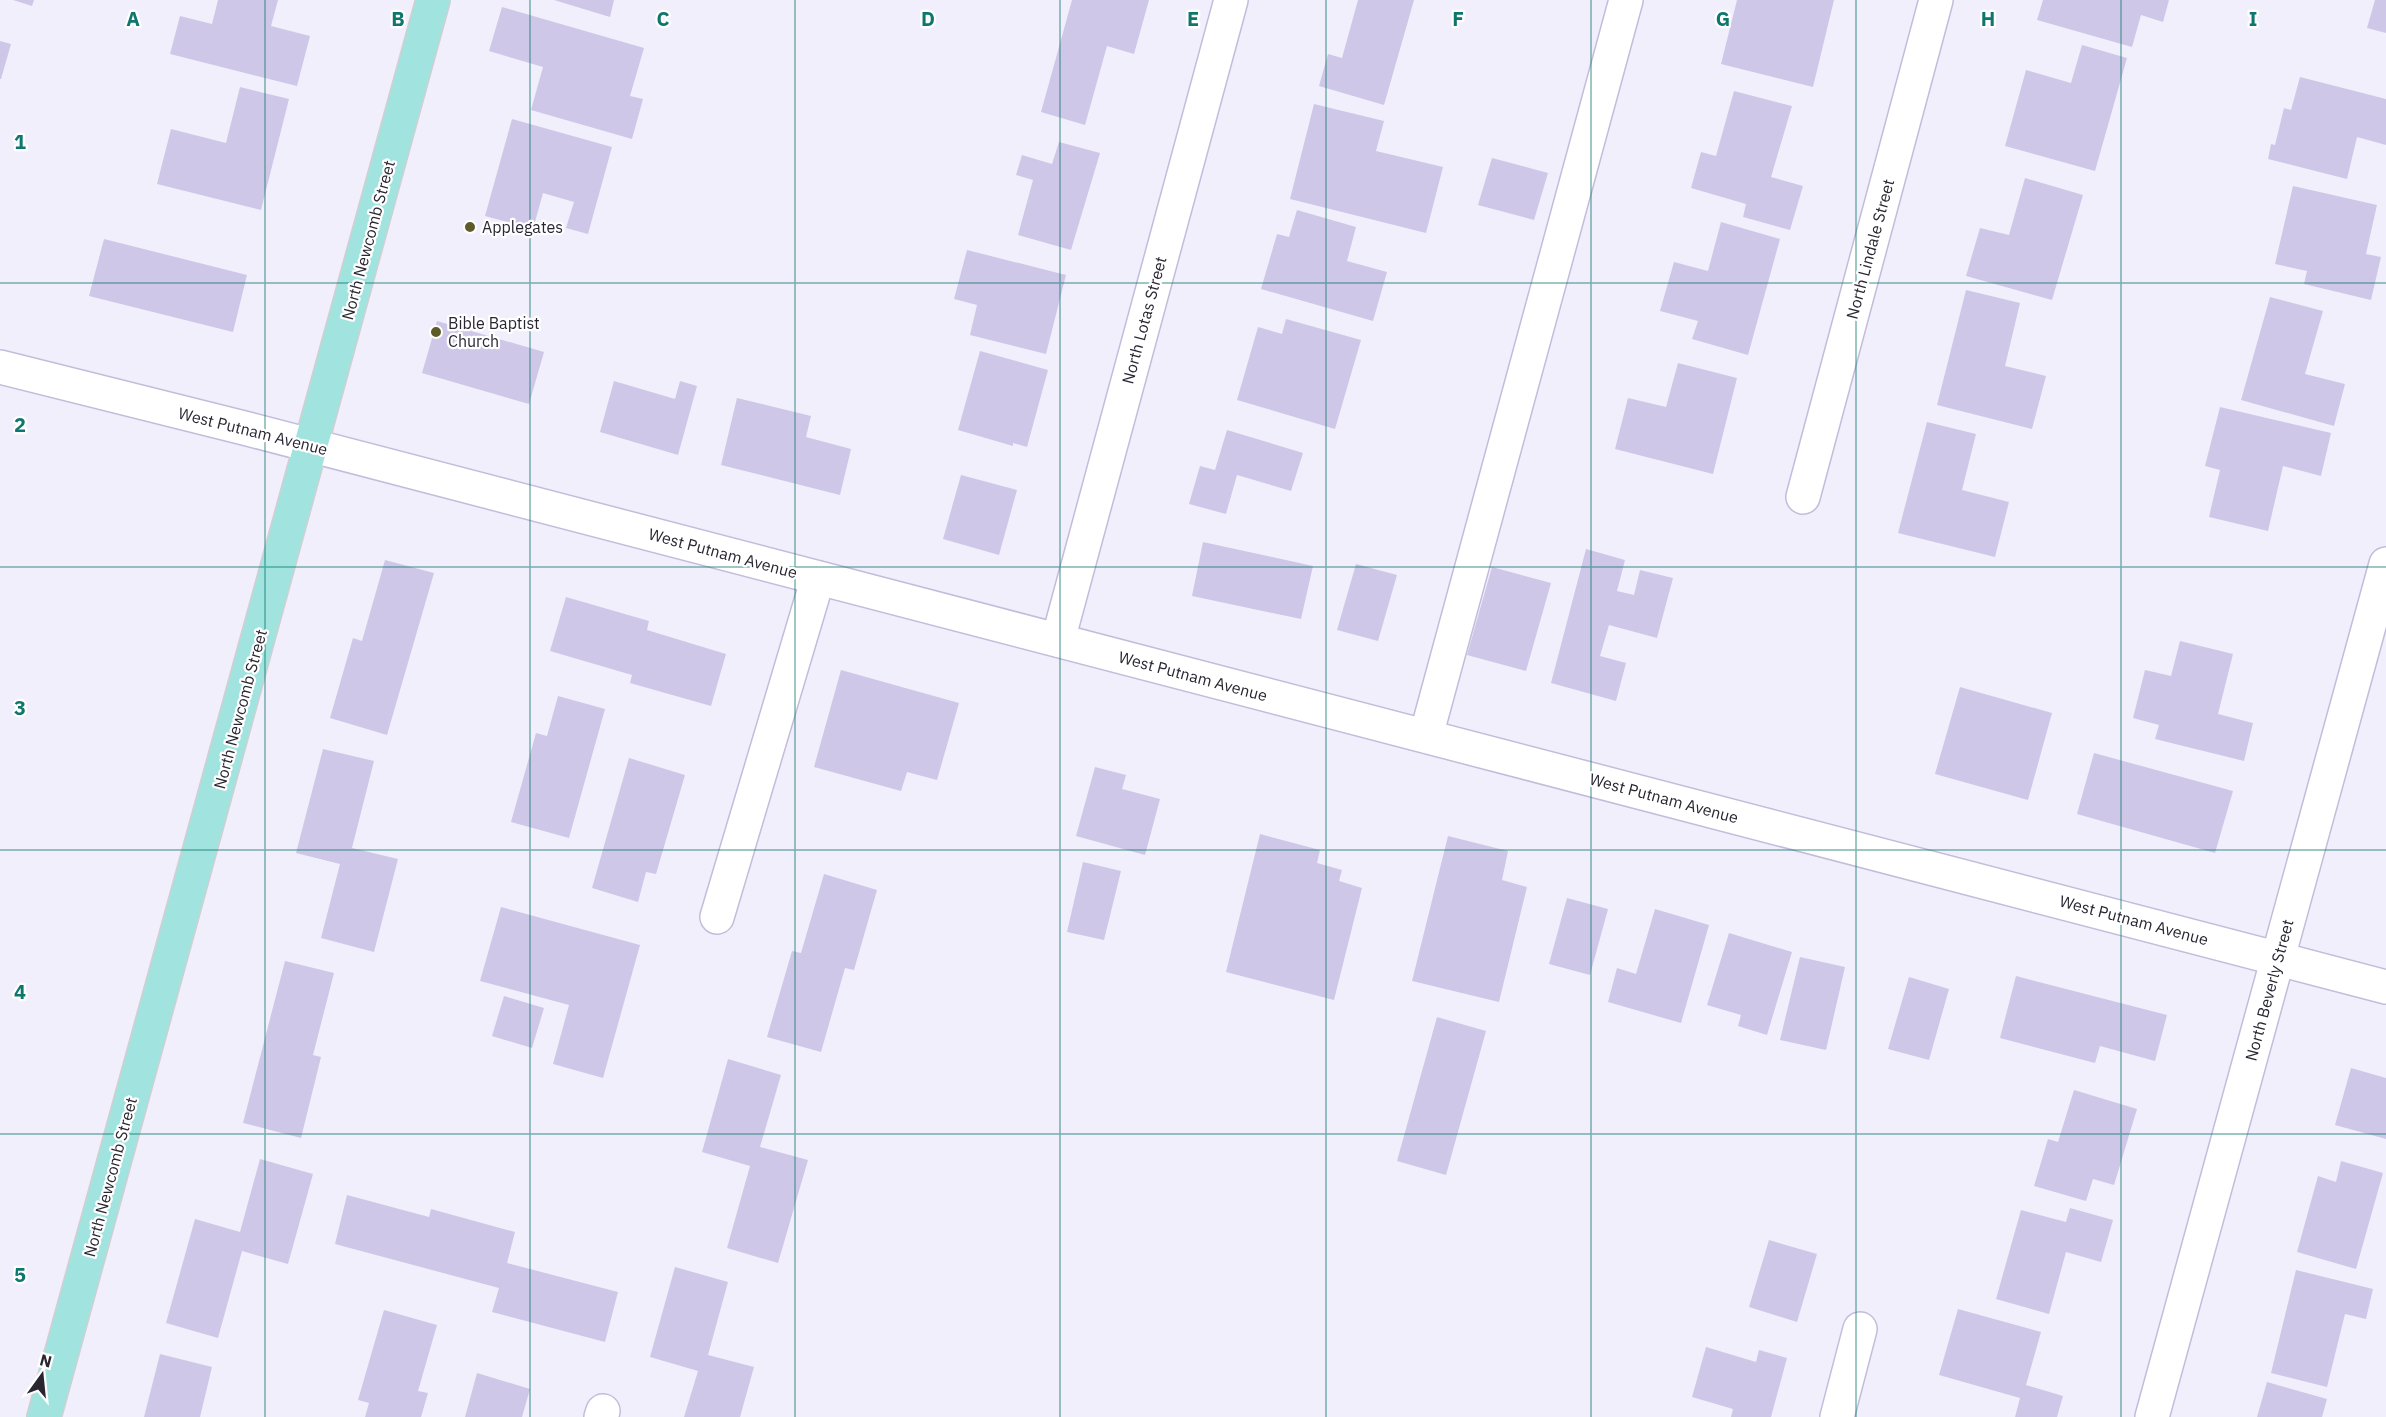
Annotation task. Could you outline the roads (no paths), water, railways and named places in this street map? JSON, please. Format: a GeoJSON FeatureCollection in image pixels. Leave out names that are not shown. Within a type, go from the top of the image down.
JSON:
{"type":"FeatureCollection","features":[{"type":"Feature","properties":{"kind":"main road","name":"North Newcomb Street"},"geometry":{"type":"LineString","coordinates":[[44,1417],[433,0]]}},
{"type":"Feature","properties":{"kind":"street","name":"North Lotas Street"},"geometry":{"type":"LineString","coordinates":[[1058,640],[1231,0]]}},
{"type":"Feature","properties":{"kind":"street"},"geometry":{"type":"LineString","coordinates":[[1426,736],[1626,0]]}},
{"type":"Feature","properties":{"kind":"street","name":"North Lindale Street"},"geometry":{"type":"LineString","coordinates":[[1803,497],[1936,0]]}},
{"type":"Feature","properties":{"kind":"street","name":"West Putnam Avenue"},"geometry":{"type":"LineString","coordinates":[[0,367],[312,446],[2386,987]]}},
{"type":"Feature","properties":{"kind":"street","name":"North Beverly Street"},"geometry":{"type":"LineString","coordinates":[[2152,1417],[2386,564]]}},
{"type":"Feature","properties":{"kind":"street"},"geometry":{"type":"LineString","coordinates":[[717,917],[818,578]]}},
{"type":"Feature","properties":{"kind":"street"},"geometry":{"type":"LineString","coordinates":[[1837,1417],[1860,1329]]}},
{"type":"Feature","properties":{"kind":"place","name":"Applegates"},"geometry":{"type":"Point","coordinates":[470,227]}},
{"type":"Feature","properties":{"kind":"place","name":"Bible Baptist Church"},"geometry":{"type":"Point","coordinates":[436,332]}}]}
